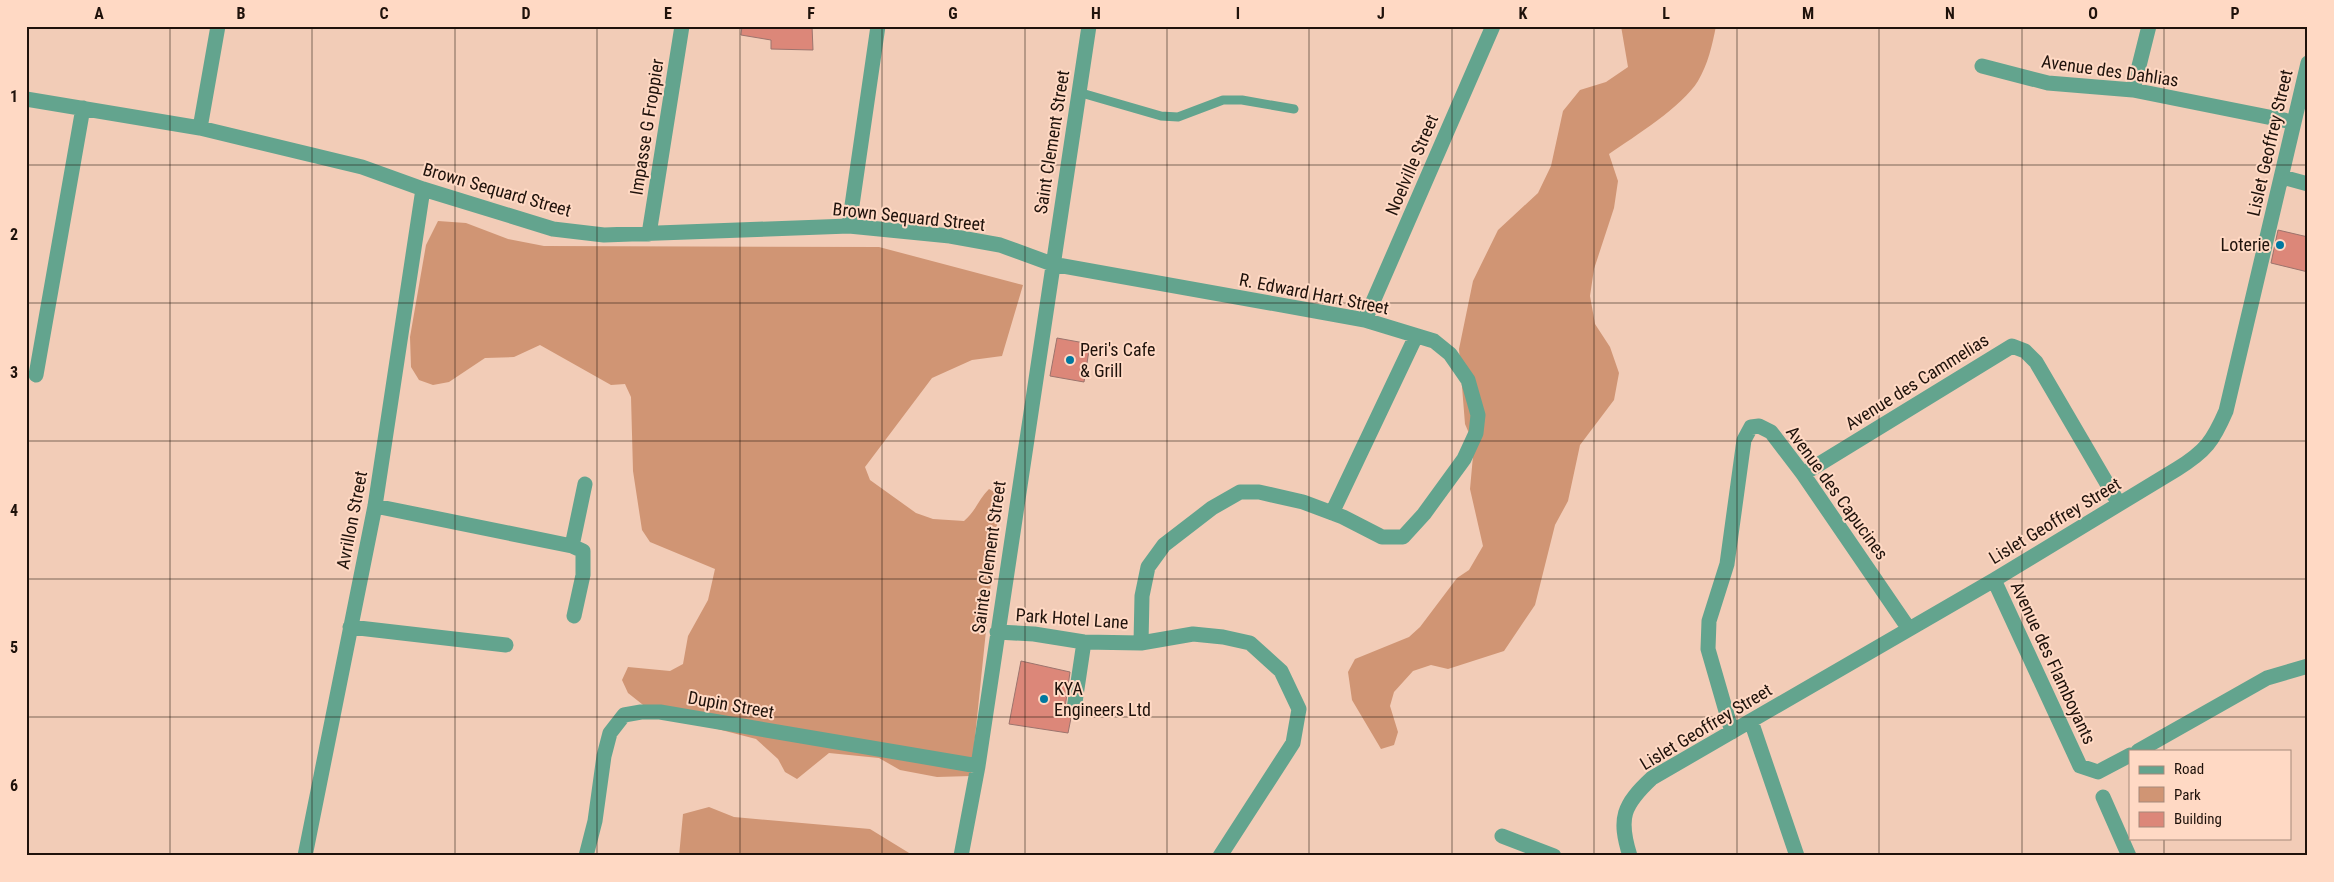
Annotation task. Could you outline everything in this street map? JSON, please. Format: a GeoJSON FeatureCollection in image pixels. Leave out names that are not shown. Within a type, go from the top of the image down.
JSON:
{"type":"FeatureCollection","features":[{"type":"Feature","properties":{"kind":"street"},"geometry":{"type":"LineString","coordinates":[[200,128],[218,26]]}},
{"type":"Feature","properties":{"kind":"street","name":"Impasse G Froppier"},"geometry":{"type":"LineString","coordinates":[[649,234],[682,26]]}},
{"type":"Feature","properties":{"kind":"street"},"geometry":{"type":"LineString","coordinates":[[849,226],[878,26]]}},
{"type":"Feature","properties":{"kind":"street","name":"Saint Clement Street"},"geometry":{"type":"LineString","coordinates":[[1052,264],[1088,26]]}},
{"type":"Feature","properties":{"kind":"street","name":"Noelville Street"},"geometry":{"type":"LineString","coordinates":[[1365,320],[1493,26]]}},
{"type":"Feature","properties":{"kind":"street"},"geometry":{"type":"LineString","coordinates":[[2133,90],[2149,26]]}},
{"type":"Feature","properties":{"kind":"street","name":"Lislet Geoffrey Street"},"geometry":{"type":"LineString","coordinates":[[1630,856],[1624,834],[1623,821],[1626,807],[1635,794],[1652,778],[1994,580],[2196,457],[2213,439],[2226,411],[2308,63]]}},
{"type":"Feature","properties":{"kind":"street","name":"Avenue des Dahlias"},"geometry":{"type":"LineString","coordinates":[[1982,66],[2048,83],[2133,90],[2293,122]]}},
{"type":"Feature","properties":{"kind":"street","name":"Brown Sequard Street"},"geometry":{"type":"LineString","coordinates":[[26,98],[200,128],[362,167],[553,229],[604,235],[849,226],[950,236],[1000,245],[1052,264]]}},
{"type":"Feature","properties":{"kind":"street"},"geometry":{"type":"LineString","coordinates":[[36,375],[83,108]]}},
{"type":"Feature","properties":{"kind":"street"},"geometry":{"type":"LineString","coordinates":[[2282,177],[2308,184]]}},
{"type":"Feature","properties":{"kind":"street","name":"Avrillon Street"},"geometry":{"type":"LineString","coordinates":[[305,856],[375,506],[423,188]]}},
{"type":"Feature","properties":{"kind":"street","name":"R. Edward Hart Street"},"geometry":{"type":"LineString","coordinates":[[1052,264],[1365,320],[1434,341],[1450,354],[1468,380],[1478,415],[1476,432],[1464,459],[1424,514],[1403,537],[1382,537],[1332,513]]}},
{"type":"Feature","properties":{"kind":"street","name":"Sainte Clement Street"},"geometry":{"type":"LineString","coordinates":[[961,856],[978,766],[1052,264]]}},
{"type":"Feature","properties":{"kind":"street"},"geometry":{"type":"LineString","coordinates":[[1141,643],[1142,596],[1148,567],[1164,545],[1212,508],[1240,492],[1259,492],[1303,502],[1332,513],[1416,336]]}},
{"type":"Feature","properties":{"kind":"street","name":"Avenue des Cammelias"},"geometry":{"type":"LineString","coordinates":[[1803,474],[2012,346],[2025,351],[2036,362],[2119,504]]}},
{"type":"Feature","properties":{"kind":"street","name":"Avenue des Capucines"},"geometry":{"type":"LineString","coordinates":[[1732,732],[1708,649],[1710,621],[1727,564],[1744,440],[1751,427],[1758,426],[1771,432],[1803,474],[1909,628]]}},
{"type":"Feature","properties":{"kind":"street"},"geometry":{"type":"LineString","coordinates":[[572,546],[586,484]]}},
{"type":"Feature","properties":{"kind":"street"},"geometry":{"type":"LineString","coordinates":[[375,506],[572,546],[583,551],[583,575],[574,616]]}},
{"type":"Feature","properties":{"kind":"street","name":"Avenue des Flamboyants"},"geometry":{"type":"LineString","coordinates":[[1994,580],[2080,766],[2098,772],[2129,756]]}},
{"type":"Feature","properties":{"kind":"street"},"geometry":{"type":"LineString","coordinates":[[350,627],[506,644]]}},
{"type":"Feature","properties":{"kind":"street","name":"Park Hotel Lane"},"geometry":{"type":"LineString","coordinates":[[997,632],[1034,634],[1084,642],[1141,643],[1193,634],[1223,637],[1250,643],[1281,671],[1298,709],[1293,743],[1220,856]]}},
{"type":"Feature","properties":{"kind":"street"},"geometry":{"type":"LineString","coordinates":[[1074,709],[1084,642]]}},
{"type":"Feature","properties":{"kind":"street"},"geometry":{"type":"LineString","coordinates":[[2140,750],[2267,678],[2308,666]]}},
{"type":"Feature","properties":{"kind":"street","name":"Dupin Street"},"geometry":{"type":"LineString","coordinates":[[586,856],[595,821],[604,756],[610,733],[624,716],[641,712],[660,712],[978,766]]}},
{"type":"Feature","properties":{"kind":"street"},"geometry":{"type":"LineString","coordinates":[[1751,721],[1797,856]]}},
{"type":"Feature","properties":{"kind":"street"},"geometry":{"type":"LineString","coordinates":[[2103,796],[2129,856]]}},
{"type":"Feature","properties":{"kind":"street"},"geometry":{"type":"LineString","coordinates":[[1502,836],[1554,856]]}},
{"type":"Feature","properties":{"kind":"lane"},"geometry":{"type":"LineString","coordinates":[[1078,92],[1161,116],[1178,117],[1223,100],[1242,100],[1294,109]]}},
{"type":"Feature","properties":{"kind":"green space"},"geometry":{"type":"Polygon","coordinates":[[[1621,26],[1716,26],[1704,68],[1691,91],[1670,111],[1609,154],[1618,181],[1614,208],[1594,269],[1590,296],[1595,324],[1610,347],[1619,373],[1614,400],[1580,445],[1568,501],[1555,525],[1535,605],[1504,651],[1448,669],[1431,665],[1413,671],[1394,692],[1390,706],[1398,732],[1394,745],[1381,749],[1352,700],[1348,672],[1355,659],[1409,637],[1420,627],[1457,578],[1469,570],[1483,546],[1470,489],[1474,445],[1465,424],[1459,349],[1473,281],[1498,230],[1538,193],[1551,166],[1563,111],[1580,90],[1606,82],[1628,67],[1621,26]]]}},
{"type":"Feature","properties":{"kind":"green space"},"geometry":{"type":"Polygon","coordinates":[[[438,221],[466,223],[508,239],[544,246],[879,247],[1023,285],[1002,356],[972,360],[932,378],[865,467],[870,480],[916,513],[933,519],[964,521],[989,489],[1000,495],[971,776],[937,777],[900,770],[879,758],[829,753],[797,779],[785,772],[778,759],[756,739],[652,712],[628,693],[622,680],[628,667],[670,671],[683,664],[688,636],[708,600],[715,569],[650,542],[642,530],[633,471],[631,397],[625,384],[611,385],[540,345],[514,357],[485,358],[449,382],[433,385],[419,380],[411,367],[410,337],[426,245],[438,221]]]}},
{"type":"Feature","properties":{"kind":"green space"},"geometry":{"type":"Polygon","coordinates":[[[709,807],[734,817],[870,829],[914,856],[679,856],[683,814],[709,807]]]}},
{"type":"Feature","properties":{"kind":"building"},"geometry":{"type":"Polygon","coordinates":[[[742,26],[812,26],[813,50],[771,49],[771,40],[741,35],[742,26]]]}},
{"type":"Feature","properties":{"kind":"building"},"geometry":{"type":"Polygon","coordinates":[[[2278,230],[2308,237],[2308,272],[2271,263],[2278,230]]]}},
{"type":"Feature","properties":{"kind":"building","name":"Peri's Cafe & Grill"},"geometry":{"type":"Polygon","coordinates":[[[1057,338],[1090,344],[1084,382],[1050,376],[1057,338]]]}},
{"type":"Feature","properties":{"kind":"building","name":"KYA Engineers Ltd"},"geometry":{"type":"Polygon","coordinates":[[[1021,661],[1070,672],[1065,708],[1066,713],[1071,718],[1068,733],[1009,724],[1021,661]]]}},
{"type":"Feature","properties":{"kind":"place","name":"Loterie"},"geometry":{"type":"Point","coordinates":[2280,245]}},
{"type":"Feature","properties":{"kind":"place","name":"Peri's Cafe & Grill"},"geometry":{"type":"Point","coordinates":[1070,360]}},
{"type":"Feature","properties":{"kind":"place","name":"KYA Engineers Ltd"},"geometry":{"type":"Point","coordinates":[1044,699]}}]}
